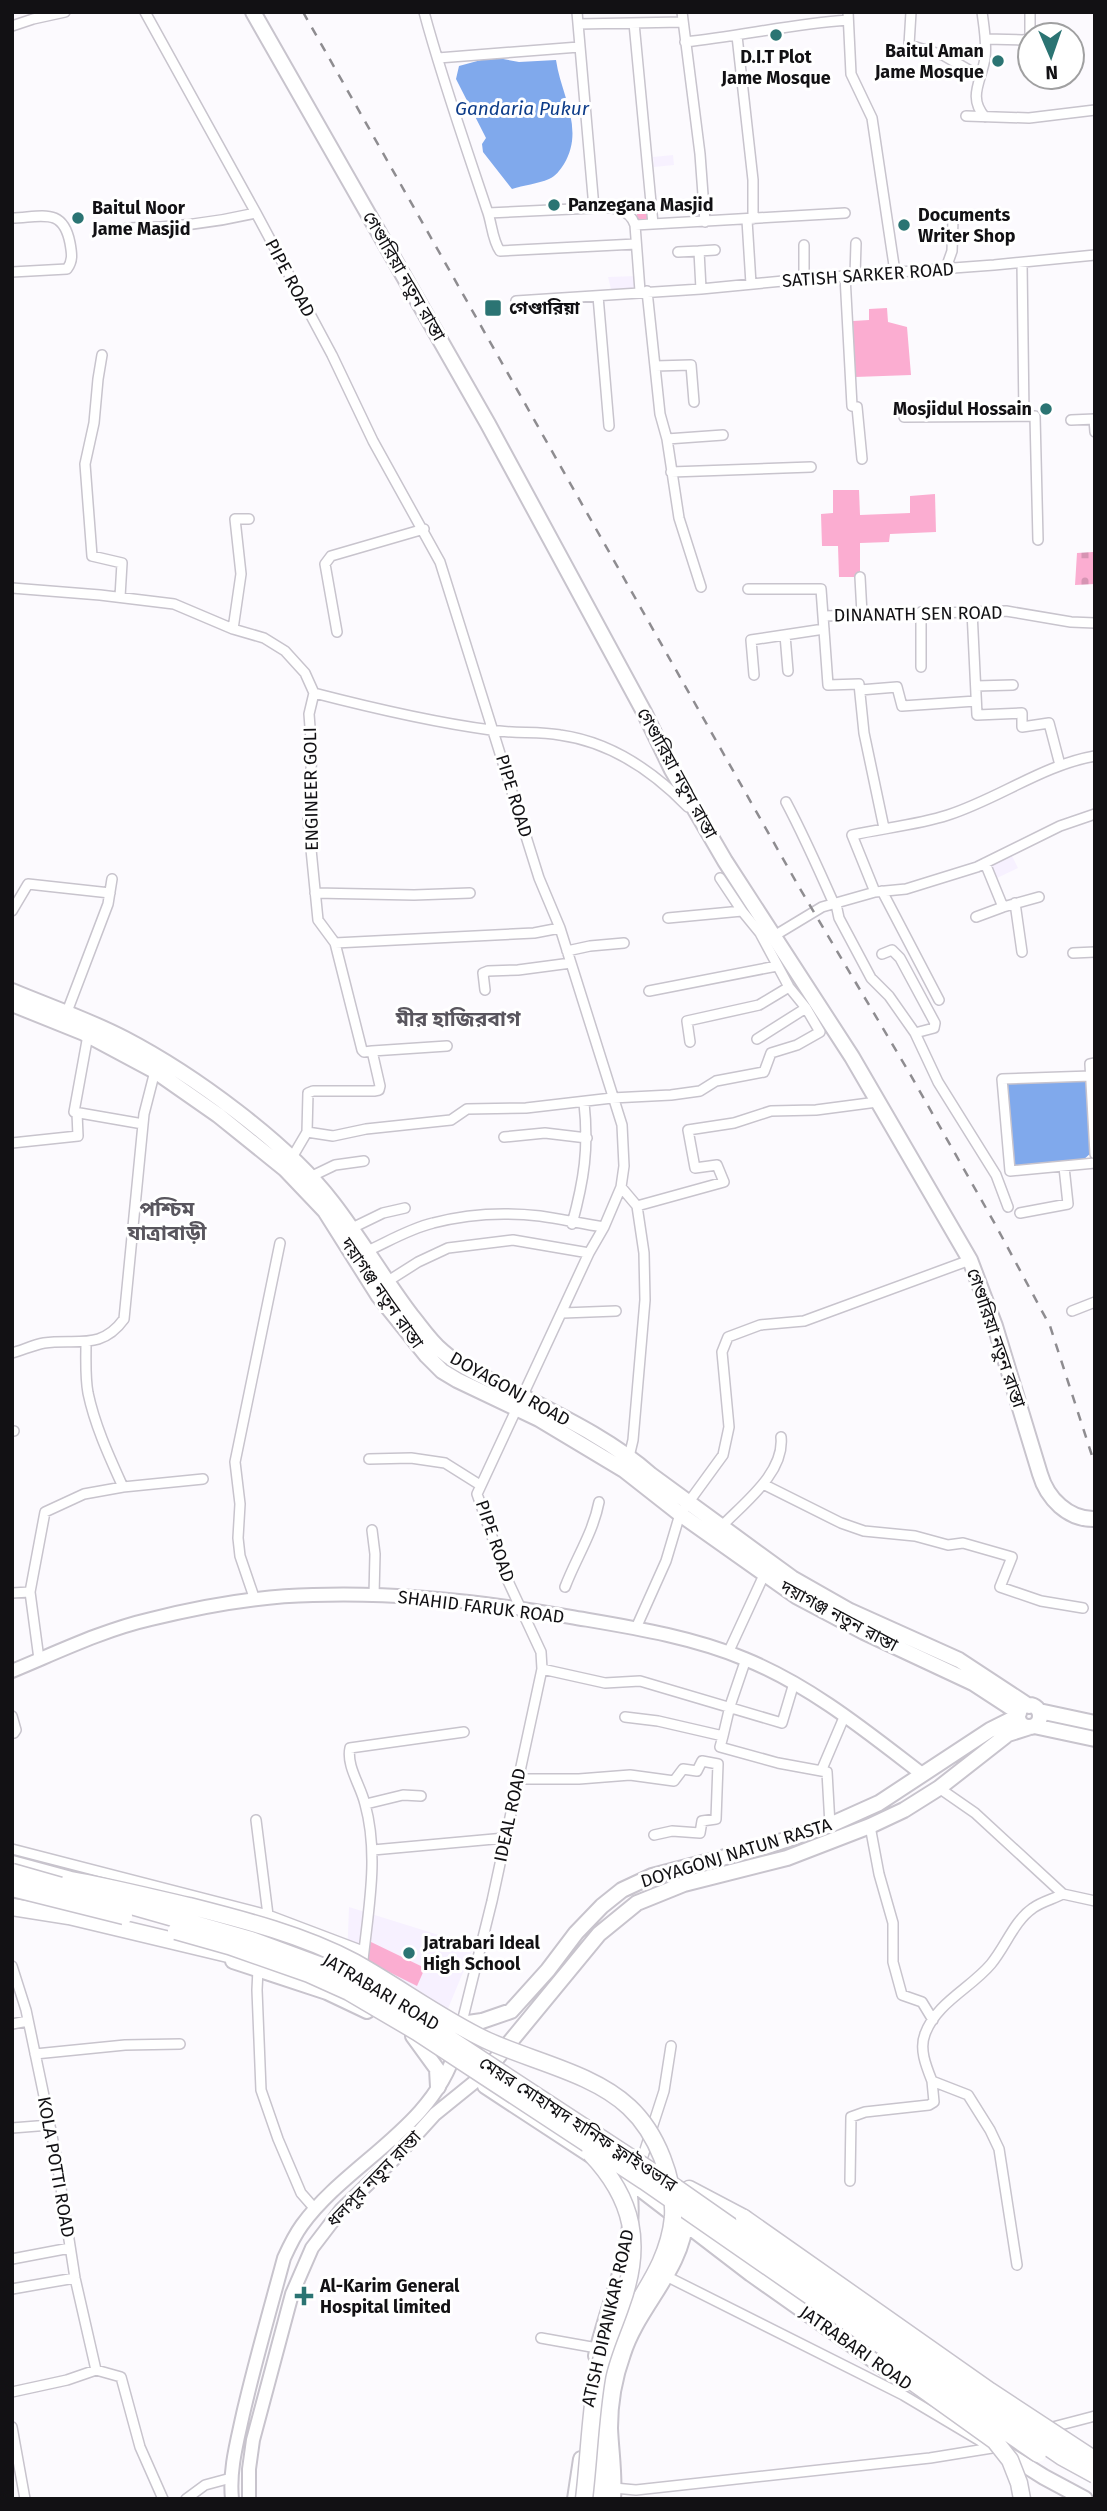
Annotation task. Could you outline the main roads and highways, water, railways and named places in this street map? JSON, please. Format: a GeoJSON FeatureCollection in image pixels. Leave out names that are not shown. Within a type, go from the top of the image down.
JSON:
{"type":"FeatureCollection","features":[{"type":"Feature","properties":{"kind":"highway","name":"মেয়র মোহাম্মদ হানিফ ফ্লাইওভার"},"geometry":{"type":"LineString","coordinates":[[12,1870],[251,1940],[327,1968],[363,1986],[412,2014],[657,2175],[1062,2457],[1095,2475]]}},
{"type":"Feature","properties":{"kind":"highway"},"geometry":{"type":"LineString","coordinates":[[12,1870],[117,1889],[226,1915],[308,1942],[352,1961],[473,2034],[602,2088],[631,2109],[649,2133],[663,2163],[672,2196],[673,2217],[669,2241],[656,2275],[613,2350],[607,2371],[600,2456],[600,2499]]}},
{"type":"Feature","properties":{"kind":"highway","name":"মেয়র মোহাম্মদ হানিফ ফ্লাইওভার"},"geometry":{"type":"LineString","coordinates":[[12,1888],[229,1946],[328,1982],[417,2032],[574,2136],[635,2182],[1000,2429],[1095,2486]]}},
{"type":"Feature","properties":{"kind":"highway"},"geometry":{"type":"LineString","coordinates":[[12,1907],[114,1926],[249,1959],[328,1982]]}},
{"type":"Feature","properties":{"kind":"highway","name":"মেয়র মোহাম্মদ হানিফ ফ্লাইওভার"},"geometry":{"type":"LineString","coordinates":[[574,2136],[608,2174],[620,2194],[630,2219],[634,2241],[628,2286],[597,2376],[584,2499]]}},
{"type":"Feature","properties":{"kind":"highway"},"geometry":{"type":"LineString","coordinates":[[635,2182],[995,2441],[1010,2460],[1022,2499]]}},
{"type":"Feature","properties":{"kind":"highway"},"geometry":{"type":"LineString","coordinates":[[686,2187],[744,2218],[1095,2463]]}},
{"type":"Feature","properties":{"kind":"main road","name":"গেণ্ডারিয়া নতুন রাস্তা"},"geometry":{"type":"LineString","coordinates":[[253,12],[488,424],[644,712],[672,770],[852,1057],[970,1260],[995,1326],[1043,1484],[1055,1500],[1077,1516],[1095,1519]]}},
{"type":"Feature","properties":{"kind":"main road"},"geometry":{"type":"LineString","coordinates":[[12,991],[64,1019],[124,1039],[164,1061],[232,1110],[289,1163]]}},
{"type":"Feature","properties":{"kind":"main road","name":"দয়াগঞ্জ নতুন রাস্তা"},"geometry":{"type":"LineString","coordinates":[[12,1004],[64,1019],[155,1071],[289,1163],[306,1180],[346,1232],[427,1356],[442,1371],[457,1380],[520,1402],[627,1463],[730,1542],[764,1575],[796,1596],[864,1632],[974,1683],[1001,1702],[1026,1711]]}},
{"type":"Feature","properties":{"kind":"main road"},"geometry":{"type":"LineString","coordinates":[[730,1542],[850,1611],[959,1660],[1026,1711],[1095,1723]]}},
{"type":"Feature","properties":{"kind":"main road","name":"SHAHID FARUK ROAD"},"geometry":{"type":"LineString","coordinates":[[12,1671],[95,1636],[150,1619],[255,1600],[312,1595],[373,1595],[519,1608],[636,1628],[746,1659],[794,1683],[845,1715],[922,1774]]}},
{"type":"Feature","properties":{"kind":"main road"},"geometry":{"type":"LineString","coordinates":[[1001,1702],[1004,1712],[1001,1724]]}},
{"type":"Feature","properties":{"kind":"main road"},"geometry":{"type":"LineString","coordinates":[[1026,1711],[1022,1724],[1095,1739]]}},
{"type":"Feature","properties":{"kind":"main road","name":"DOYAGONJ NATUN RASTA"},"geometry":{"type":"LineString","coordinates":[[439,2026],[462,2025],[502,2015],[516,2006],[576,1933],[622,1890],[652,1876],[776,1843],[865,1810],[1026,1711]]}},
{"type":"Feature","properties":{"kind":"main road","name":"DOYAGONJ NATUN RASTA"},"geometry":{"type":"LineString","coordinates":[[477,2080],[599,1934],[637,1903],[684,1884],[787,1858],[870,1826],[904,1810],[939,1788],[1009,1734],[1032,1726]]}},
{"type":"Feature","properties":{"kind":"main road"},"geometry":{"type":"LineString","coordinates":[[922,1774],[939,1788]]}},
{"type":"Feature","properties":{"kind":"main road"},"geometry":{"type":"LineString","coordinates":[[865,1810],[870,1826]]}},
{"type":"Feature","properties":{"kind":"main road","name":"JATRABARI ROAD"},"geometry":{"type":"LineString","coordinates":[[12,1863],[268,1934],[314,1952],[361,1976],[492,2064],[686,2187],[910,2346],[1038,2432],[1095,2463]]}},
{"type":"Feature","properties":{"kind":"main road","name":"JATRABARI ROAD"},"geometry":{"type":"LineString","coordinates":[[12,1913],[114,1932],[258,1969],[348,2001],[412,2036],[635,2182],[906,2391],[1084,2499]]}},
{"type":"Feature","properties":{"kind":"main road"},"geometry":{"type":"LineString","coordinates":[[516,2006],[529,2019]]}},
{"type":"Feature","properties":{"kind":"main road"},"geometry":{"type":"LineString","coordinates":[[412,2036],[437,2069],[438,2087]]}},
{"type":"Feature","properties":{"kind":"main road","name":"ধলপুর নতুন রাস্তা"},"geometry":{"type":"LineString","coordinates":[[232,2499],[231,2478],[249,2389],[284,2258],[293,2238],[320,2206],[397,2135],[438,2087],[452,2063],[458,2040]]}},
{"type":"Feature","properties":{"kind":"main road","name":"ধলপুর নতুন রাস্তা"},"geometry":{"type":"LineString","coordinates":[[249,2499],[253,2440],[292,2294],[312,2248],[338,2213],[397,2156],[435,2114],[477,2080]]}},
{"type":"Feature","properties":{"kind":"main road"},"geometry":{"type":"LineString","coordinates":[[646,2161],[652,2173],[648,2182],[635,2182],[625,2171],[629,2162],[646,2161]]}},
{"type":"Feature","properties":{"kind":"main road","name":"ATISH DIPANKAR ROAD"},"geometry":{"type":"LineString","coordinates":[[575,2499],[588,2393],[597,2348],[626,2244],[635,2182]]}},
{"type":"Feature","properties":{"kind":"main road"},"geometry":{"type":"LineString","coordinates":[[614,2494],[610,2426],[622,2354],[632,2331],[676,2256],[686,2223],[686,2187]]}},
{"type":"Feature","properties":{"kind":"main road"},"geometry":{"type":"LineString","coordinates":[[320,2206],[338,2213]]}},
{"type":"Feature","properties":{"kind":"water","name":"Gandaria Pukur"},"geometry":{"type":"Polygon","coordinates":[[[492,57],[519,62],[556,60],[570,112],[572,138],[564,164],[556,175],[549,179],[512,189],[483,152],[482,144],[486,138],[456,79],[459,66],[492,57]]]}},
{"type":"Feature","properties":{"kind":"water"},"geometry":{"type":"Polygon","coordinates":[[[1088,1079],[1092,1152],[1081,1162],[1012,1168],[1006,1082],[1088,1079]]]}},
{"type":"Feature","properties":{"kind":"railway"},"geometry":{"type":"LineString","coordinates":[[303,12],[799,887],[995,1224],[1050,1326],[1095,1465]]}},
{"type":"Feature","properties":{"kind":"place","name":"D.I.T Plot Jame Mosque"},"geometry":{"type":"Point","coordinates":[776,35]}},
{"type":"Feature","properties":{"kind":"place","name":"Baitul Aman Jame Mosque"},"geometry":{"type":"Point","coordinates":[998,61]}},
{"type":"Feature","properties":{"kind":"place","name":"Panzegana Masjid"},"geometry":{"type":"Point","coordinates":[554,205]}},
{"type":"Feature","properties":{"kind":"place","name":"Baitul Noor Jame Masjid"},"geometry":{"type":"Point","coordinates":[78,218]}},
{"type":"Feature","properties":{"kind":"place","name":"Documents Writer Shop"},"geometry":{"type":"Point","coordinates":[904,225]}},
{"type":"Feature","properties":{"kind":"place","name":"গেণ্ডারিয়া"},"geometry":{"type":"Point","coordinates":[493,308]}},
{"type":"Feature","properties":{"kind":"place","name":"Mosjidul Hossain"},"geometry":{"type":"Point","coordinates":[1046,409]}},
{"type":"Feature","properties":{"kind":"place","name":"Jatrabari Ideal High School"},"geometry":{"type":"Point","coordinates":[409,1953]}},
{"type":"Feature","properties":{"kind":"place","name":"Al-Karim General Hospital limited"},"geometry":{"type":"Point","coordinates":[304,2296]}},
{"type":"Feature","properties":{"kind":"district","name":"মীর হাজিরবাগ"},"geometry":{"type":"Point","coordinates":[458,1019]}},
{"type":"Feature","properties":{"kind":"district","name":"পশ্চিম যাত্রাবাড়ী"},"geometry":{"type":"Point","coordinates":[167,1221]}}]}
